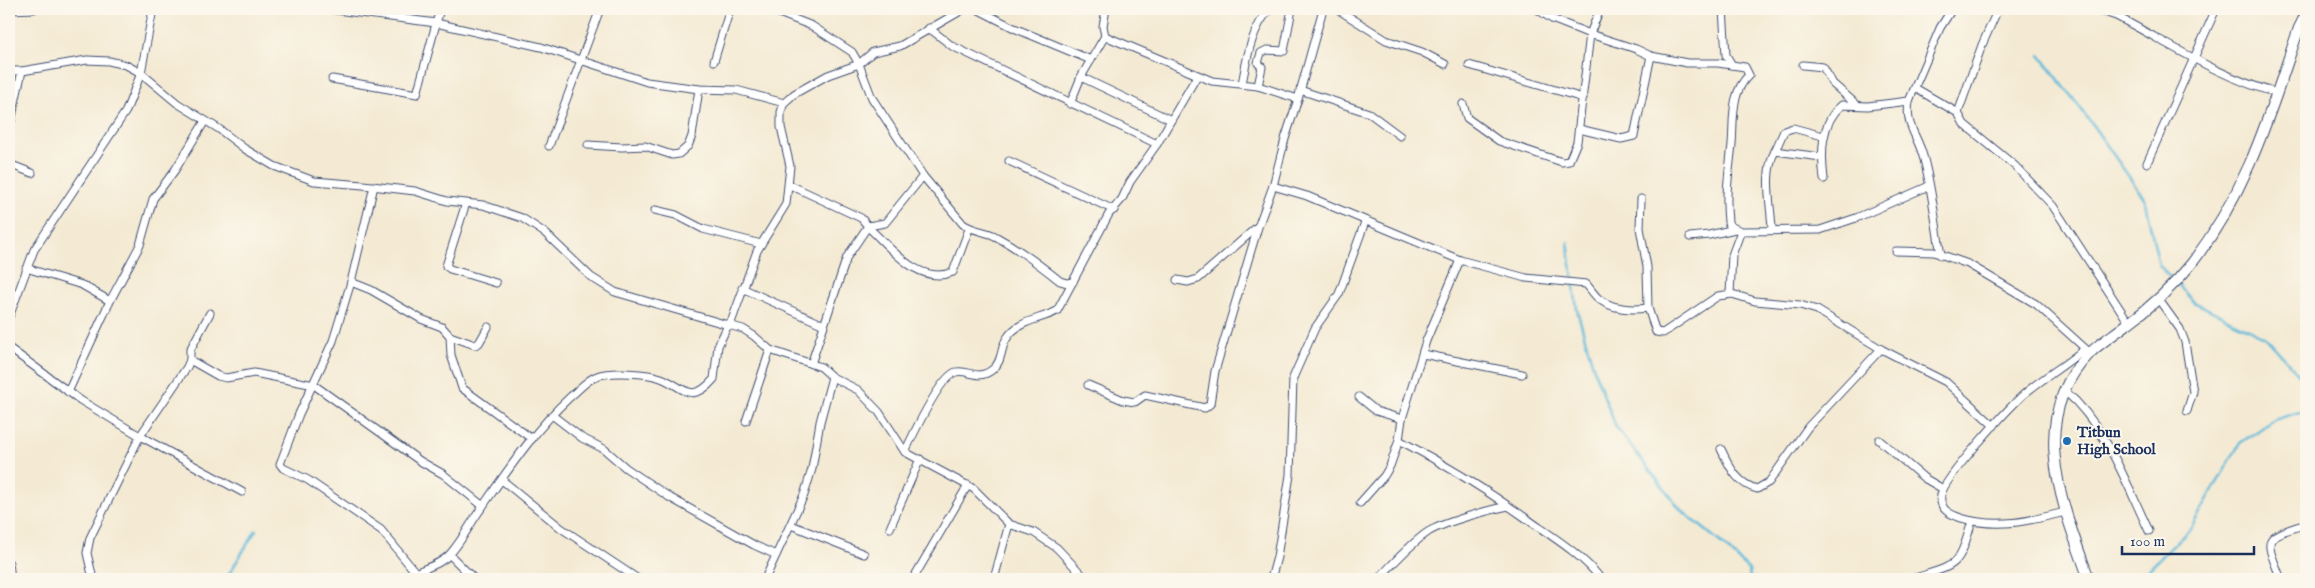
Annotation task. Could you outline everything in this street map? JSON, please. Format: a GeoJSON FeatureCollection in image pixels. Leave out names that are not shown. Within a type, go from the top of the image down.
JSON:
{"type":"FeatureCollection","features":[{"type":"Feature","properties":{"kind":"street"},"geometry":{"type":"LineString","coordinates":[[9,10],[34,9]]}},
{"type":"Feature","properties":{"kind":"street"},"geometry":{"type":"LineString","coordinates":[[9,317],[34,250],[126,110],[141,73],[153,9]]}},
{"type":"Feature","properties":{"kind":"street"},"geometry":{"type":"LineString","coordinates":[[329,9],[436,23],[541,47],[647,82],[699,89],[736,90],[784,103]]}},
{"type":"Feature","properties":{"kind":"street"},"geometry":{"type":"LineString","coordinates":[[332,79],[417,94],[440,9]]}},
{"type":"Feature","properties":{"kind":"street"},"geometry":{"type":"LineString","coordinates":[[549,146],[600,9]]}},
{"type":"Feature","properties":{"kind":"street"},"geometry":{"type":"LineString","coordinates":[[714,61],[730,9]]}},
{"type":"Feature","properties":{"kind":"street"},"geometry":{"type":"LineString","coordinates":[[770,9],[812,26],[847,48],[859,64],[872,98],[923,176],[963,224],[969,229],[989,233],[1011,244],[1060,281],[1066,283],[1073,282]]}},
{"type":"Feature","properties":{"kind":"street"},"geometry":{"type":"LineString","coordinates":[[404,579],[450,555],[519,454],[552,415],[586,382],[597,376],[609,374],[652,376],[663,378],[680,390],[698,392],[714,380],[718,346],[732,320],[742,288],[761,244],[781,216],[786,204],[790,185],[790,166],[780,127],[784,103],[794,94],[828,75],[859,64],[873,52],[900,46],[964,9]]}},
{"type":"Feature","properties":{"kind":"street"},"geometry":{"type":"LineString","coordinates":[[977,9],[1014,28],[1091,60]]}},
{"type":"Feature","properties":{"kind":"street"},"geometry":{"type":"LineString","coordinates":[[1070,104],[1081,78],[1105,36],[1105,11],[1097,9]]}},
{"type":"Feature","properties":{"kind":"street"},"geometry":{"type":"LineString","coordinates":[[1242,84],[1250,46],[1264,16],[1270,9]]}},
{"type":"Feature","properties":{"kind":"street"},"geometry":{"type":"LineString","coordinates":[[1258,86],[1262,67],[1258,63],[1260,57],[1267,50],[1284,50],[1292,9]]}},
{"type":"Feature","properties":{"kind":"street"},"geometry":{"type":"LineString","coordinates":[[1088,385],[1123,400],[1135,402],[1145,395],[1200,407],[1208,406],[1211,398],[1214,371],[1258,227],[1273,186],[1323,9]]}},
{"type":"Feature","properties":{"kind":"street"},"geometry":{"type":"LineString","coordinates":[[1337,9],[1386,40],[1399,46],[1422,52],[1445,64]]}},
{"type":"Feature","properties":{"kind":"street"},"geometry":{"type":"LineString","coordinates":[[1537,9],[1552,19],[1590,34],[1636,48],[1651,56],[1687,63],[1744,67],[1749,75],[1744,80],[1739,92],[1732,116],[1732,144],[1725,194],[1728,222],[1738,230]]}},
{"type":"Feature","properties":{"kind":"street"},"geometry":{"type":"LineString","coordinates":[[1463,104],[1467,118],[1499,141],[1562,162],[1569,161],[1572,158],[1579,129],[1590,34],[1600,9]]}},
{"type":"Feature","properties":{"kind":"street"},"geometry":{"type":"LineString","coordinates":[[1723,9],[1726,55],[1732,65]]}},
{"type":"Feature","properties":{"kind":"street"},"geometry":{"type":"LineString","coordinates":[[1941,255],[1923,155],[1908,121],[1909,101],[1940,28],[1952,9]]}},
{"type":"Feature","properties":{"kind":"street"},"geometry":{"type":"LineString","coordinates":[[1958,113],[1982,45],[1998,9]]}},
{"type":"Feature","properties":{"kind":"street"},"geometry":{"type":"LineString","coordinates":[[2080,9],[2104,12],[2116,16],[2195,59],[2262,89],[2277,93]]}},
{"type":"Feature","properties":{"kind":"street"},"geometry":{"type":"LineString","coordinates":[[2148,163],[2216,9]]}},
{"type":"Feature","properties":{"kind":"street"},"geometry":{"type":"LineString","coordinates":[[2065,512],[2006,524],[1972,521],[1946,512],[1942,505],[1943,489],[1978,443],[2023,395],[2129,323],[2159,300],[2191,264],[2215,230],[2240,187],[2256,154],[2299,28],[2306,14]]}},
{"type":"Feature","properties":{"kind":"street"},"geometry":{"type":"LineString","coordinates":[[929,28],[952,46],[1157,144]]}},
{"type":"Feature","properties":{"kind":"street"},"geometry":{"type":"LineString","coordinates":[[1105,36],[1197,76],[1221,83],[1258,86],[1298,99]]}},
{"type":"Feature","properties":{"kind":"street"},"geometry":{"type":"LineString","coordinates":[[1579,129],[1621,139],[1629,139],[1634,136],[1651,56]]}},
{"type":"Feature","properties":{"kind":"street"},"geometry":{"type":"LineString","coordinates":[[9,70],[22,71],[95,60],[126,65],[141,73],[177,103],[205,122],[220,129],[244,149],[274,166],[314,181],[415,191],[437,199],[483,205],[534,224],[591,277],[615,292],[743,329],[770,350],[820,368],[832,377],[858,390],[868,399],[905,452],[968,485],[981,494],[1009,524],[1033,532],[1052,543],[1086,579]]}},
{"type":"Feature","properties":{"kind":"street"},"geometry":{"type":"LineString","coordinates":[[1468,65],[1583,98]]}},
{"type":"Feature","properties":{"kind":"street"},"geometry":{"type":"LineString","coordinates":[[1803,65],[1823,67],[1833,84],[1858,105]]}},
{"type":"Feature","properties":{"kind":"street"},"geometry":{"type":"LineString","coordinates":[[9,130],[22,71]]}},
{"type":"Feature","properties":{"kind":"street"},"geometry":{"type":"LineString","coordinates":[[905,452],[925,411],[948,377],[956,372],[984,375],[994,369],[1000,361],[1006,339],[1017,328],[1029,320],[1056,311],[1114,210],[1157,144],[1197,76]]}},
{"type":"Feature","properties":{"kind":"street"},"geometry":{"type":"LineString","coordinates":[[1081,78],[1171,120]]}},
{"type":"Feature","properties":{"kind":"street"},"geometry":{"type":"LineString","coordinates":[[1915,88],[1958,113],[1964,124],[2015,166],[2053,206],[2129,323]]}},
{"type":"Feature","properties":{"kind":"street"},"geometry":{"type":"LineString","coordinates":[[588,145],[645,146],[672,155],[679,154],[688,146],[692,136],[699,89]]}},
{"type":"Feature","properties":{"kind":"street"},"geometry":{"type":"LineString","coordinates":[[1300,90],[1369,113],[1400,136]]}},
{"type":"Feature","properties":{"kind":"street"},"geometry":{"type":"LineString","coordinates":[[1824,179],[1821,157],[1824,136],[1836,109],[1842,104],[1868,106],[1909,101]]}},
{"type":"Feature","properties":{"kind":"street"},"geometry":{"type":"LineString","coordinates":[[68,392],[110,301],[140,245],[153,199],[175,170],[205,122]]}},
{"type":"Feature","properties":{"kind":"street"},"geometry":{"type":"LineString","coordinates":[[1772,229],[1769,178],[1770,160],[1784,131],[1793,128],[1824,136]]}},
{"type":"Feature","properties":{"kind":"street"},"geometry":{"type":"LineString","coordinates":[[1774,151],[1821,157]]}},
{"type":"Feature","properties":{"kind":"street"},"geometry":{"type":"LineString","coordinates":[[1009,161],[1114,210]]}},
{"type":"Feature","properties":{"kind":"street"},"geometry":{"type":"LineString","coordinates":[[9,164],[32,173]]}},
{"type":"Feature","properties":{"kind":"street"},"geometry":{"type":"LineString","coordinates":[[811,364],[847,257],[869,227],[885,223],[923,176]]}},
{"type":"Feature","properties":{"kind":"street"},"geometry":{"type":"LineString","coordinates":[[790,185],[862,218],[889,246],[895,255],[929,275],[946,275],[953,272],[969,229]]}},
{"type":"Feature","properties":{"kind":"street"},"geometry":{"type":"LineString","coordinates":[[374,186],[351,282],[333,341],[314,386],[299,414],[280,464],[283,468],[308,480],[381,530],[416,573]]}},
{"type":"Feature","properties":{"kind":"street"},"geometry":{"type":"LineString","coordinates":[[1273,186],[1307,196],[1365,222],[1460,260],[1526,278],[1586,284],[1598,299],[1625,310],[1648,308]]}},
{"type":"Feature","properties":{"kind":"street"},"geometry":{"type":"LineString","coordinates":[[1690,237],[1738,230],[1820,230],[1836,226],[1929,186]]}},
{"type":"Feature","properties":{"kind":"street"},"geometry":{"type":"LineString","coordinates":[[1641,198],[1640,228],[1647,267],[1648,308],[1654,331],[1663,333],[1718,296],[1730,294],[1755,301],[1800,305],[1817,310],[1881,350],[1946,382],[1994,426]]}},
{"type":"Feature","properties":{"kind":"street"},"geometry":{"type":"LineString","coordinates":[[466,203],[446,266],[450,269],[496,283]]}},
{"type":"Feature","properties":{"kind":"street"},"geometry":{"type":"LineString","coordinates":[[655,210],[676,215],[703,229],[761,244]]}},
{"type":"Feature","properties":{"kind":"street"},"geometry":{"type":"LineString","coordinates":[[1271,579],[1277,557],[1290,475],[1293,378],[1315,328],[1339,294],[1365,222]]}},
{"type":"Feature","properties":{"kind":"street"},"geometry":{"type":"LineString","coordinates":[[1177,280],[1188,282],[1198,279],[1258,227]]}},
{"type":"Feature","properties":{"kind":"street"},"geometry":{"type":"LineString","coordinates":[[1730,294],[1732,256],[1738,230]]}},
{"type":"Feature","properties":{"kind":"street"},"geometry":{"type":"LineString","coordinates":[[1896,251],[1934,252],[1968,264],[2036,304],[2087,351]]}},
{"type":"Feature","properties":{"kind":"street"},"geometry":{"type":"LineString","coordinates":[[1360,503],[1384,476],[1399,440],[1402,419],[1432,324],[1460,260]]}},
{"type":"Feature","properties":{"kind":"street"},"geometry":{"type":"LineString","coordinates":[[26,268],[82,285],[110,301]]}},
{"type":"Feature","properties":{"kind":"street"},"geometry":{"type":"LineString","coordinates":[[351,282],[371,290],[422,319],[442,327],[450,336],[476,345],[480,343],[488,327]]}},
{"type":"Feature","properties":{"kind":"street"},"geometry":{"type":"LineString","coordinates":[[742,288],[824,326]]}},
{"type":"Feature","properties":{"kind":"street"},"geometry":{"type":"LineString","coordinates":[[2159,300],[2180,329],[2185,342],[2193,392],[2187,411]]}},
{"type":"Feature","properties":{"kind":"street"},"geometry":{"type":"LineString","coordinates":[[93,579],[87,553],[90,538],[140,436],[154,418],[190,360],[190,350],[210,313]]}},
{"type":"Feature","properties":{"kind":"street"},"geometry":{"type":"LineString","coordinates":[[450,336],[451,355],[462,388],[532,439]]}},
{"type":"Feature","properties":{"kind":"street"},"geometry":{"type":"LineString","coordinates":[[9,348],[68,392],[140,436],[242,492]]}},
{"type":"Feature","properties":{"kind":"street"},"geometry":{"type":"LineString","coordinates":[[746,421],[770,350]]}},
{"type":"Feature","properties":{"kind":"street"},"geometry":{"type":"LineString","coordinates":[[1721,449],[1732,473],[1739,481],[1757,489],[1762,487],[1768,482],[1808,427],[1881,350]]}},
{"type":"Feature","properties":{"kind":"street"},"geometry":{"type":"LineString","coordinates":[[2087,351],[2065,391],[2057,415],[2053,442],[2055,467],[2065,512],[2089,579]]}},
{"type":"Feature","properties":{"kind":"street"},"geometry":{"type":"LineString","coordinates":[[1423,354],[1522,374]]}},
{"type":"Feature","properties":{"kind":"street"},"geometry":{"type":"LineString","coordinates":[[190,360],[218,376],[226,378],[254,373],[314,386],[420,461],[442,474],[483,506]]}},
{"type":"Feature","properties":{"kind":"street"},"geometry":{"type":"LineString","coordinates":[[765,579],[804,495],[812,469],[820,422],[832,377]]}},
{"type":"Feature","properties":{"kind":"street"},"geometry":{"type":"LineString","coordinates":[[2065,391],[2078,402],[2110,450],[2149,531]]}},
{"type":"Feature","properties":{"kind":"street"},"geometry":{"type":"LineString","coordinates":[[1359,397],[1376,411],[1402,419]]}},
{"type":"Feature","properties":{"kind":"street"},"geometry":{"type":"LineString","coordinates":[[552,415],[582,438],[604,449],[626,468],[669,497],[754,545],[776,555]]}},
{"type":"Feature","properties":{"kind":"street"},"geometry":{"type":"LineString","coordinates":[[1399,440],[1440,461],[1568,547],[1590,565],[1601,579]]}},
{"type":"Feature","properties":{"kind":"street"},"geometry":{"type":"LineString","coordinates":[[1880,440],[1924,478],[1943,489]]}},
{"type":"Feature","properties":{"kind":"street"},"geometry":{"type":"LineString","coordinates":[[890,528],[920,459]]}},
{"type":"Feature","properties":{"kind":"street"},"geometry":{"type":"LineString","coordinates":[[502,480],[561,528],[638,579]]}},
{"type":"Feature","properties":{"kind":"street"},"geometry":{"type":"LineString","coordinates":[[913,579],[968,485]]}},
{"type":"Feature","properties":{"kind":"street"},"geometry":{"type":"LineString","coordinates":[[1378,579],[1403,553],[1428,533],[1455,522],[1508,506]]}},
{"type":"Feature","properties":{"kind":"street"},"geometry":{"type":"LineString","coordinates":[[1912,579],[1955,563],[1963,554],[1972,521]]}},
{"type":"Feature","properties":{"kind":"street"},"geometry":{"type":"LineString","coordinates":[[994,579],[1009,524]]}},
{"type":"Feature","properties":{"kind":"street"},"geometry":{"type":"LineString","coordinates":[[2281,579],[2268,548],[2271,538],[2277,533],[2306,524]]}},
{"type":"Feature","properties":{"kind":"street"},"geometry":{"type":"LineString","coordinates":[[790,525],[864,554]]}},
{"type":"Feature","properties":{"kind":"street"},"geometry":{"type":"LineString","coordinates":[[450,555],[474,579]]}},
{"type":"Feature","properties":{"kind":"street"},"geometry":{"type":"LineString","coordinates":[[9,564],[11,579]]}},
{"type":"Feature","properties":{"kind":"waterway"},"geometry":{"type":"LineString","coordinates":[[2040,55],[2144,198],[2159,265],[2173,280]]}},
{"type":"Feature","properties":{"kind":"waterway"},"geometry":{"type":"LineString","coordinates":[[1568,242],[1577,310],[1595,373],[1616,427],[1681,510],[1720,542],[1749,570],[1750,579]]}},
{"type":"Feature","properties":{"kind":"waterway"},"geometry":{"type":"LineString","coordinates":[[2177,284],[2194,302],[2266,338],[2306,382]]}},
{"type":"Feature","properties":{"kind":"waterway"},"geometry":{"type":"LineString","coordinates":[[2139,579],[2191,528],[2240,443],[2274,420],[2306,410]]}},
{"type":"Feature","properties":{"kind":"waterway"},"geometry":{"type":"LineString","coordinates":[[226,579],[256,530]]}},
{"type":"Feature","properties":{"kind":"place","name":"Titbun High School"},"geometry":{"type":"Point","coordinates":[2067,441]}}]}
